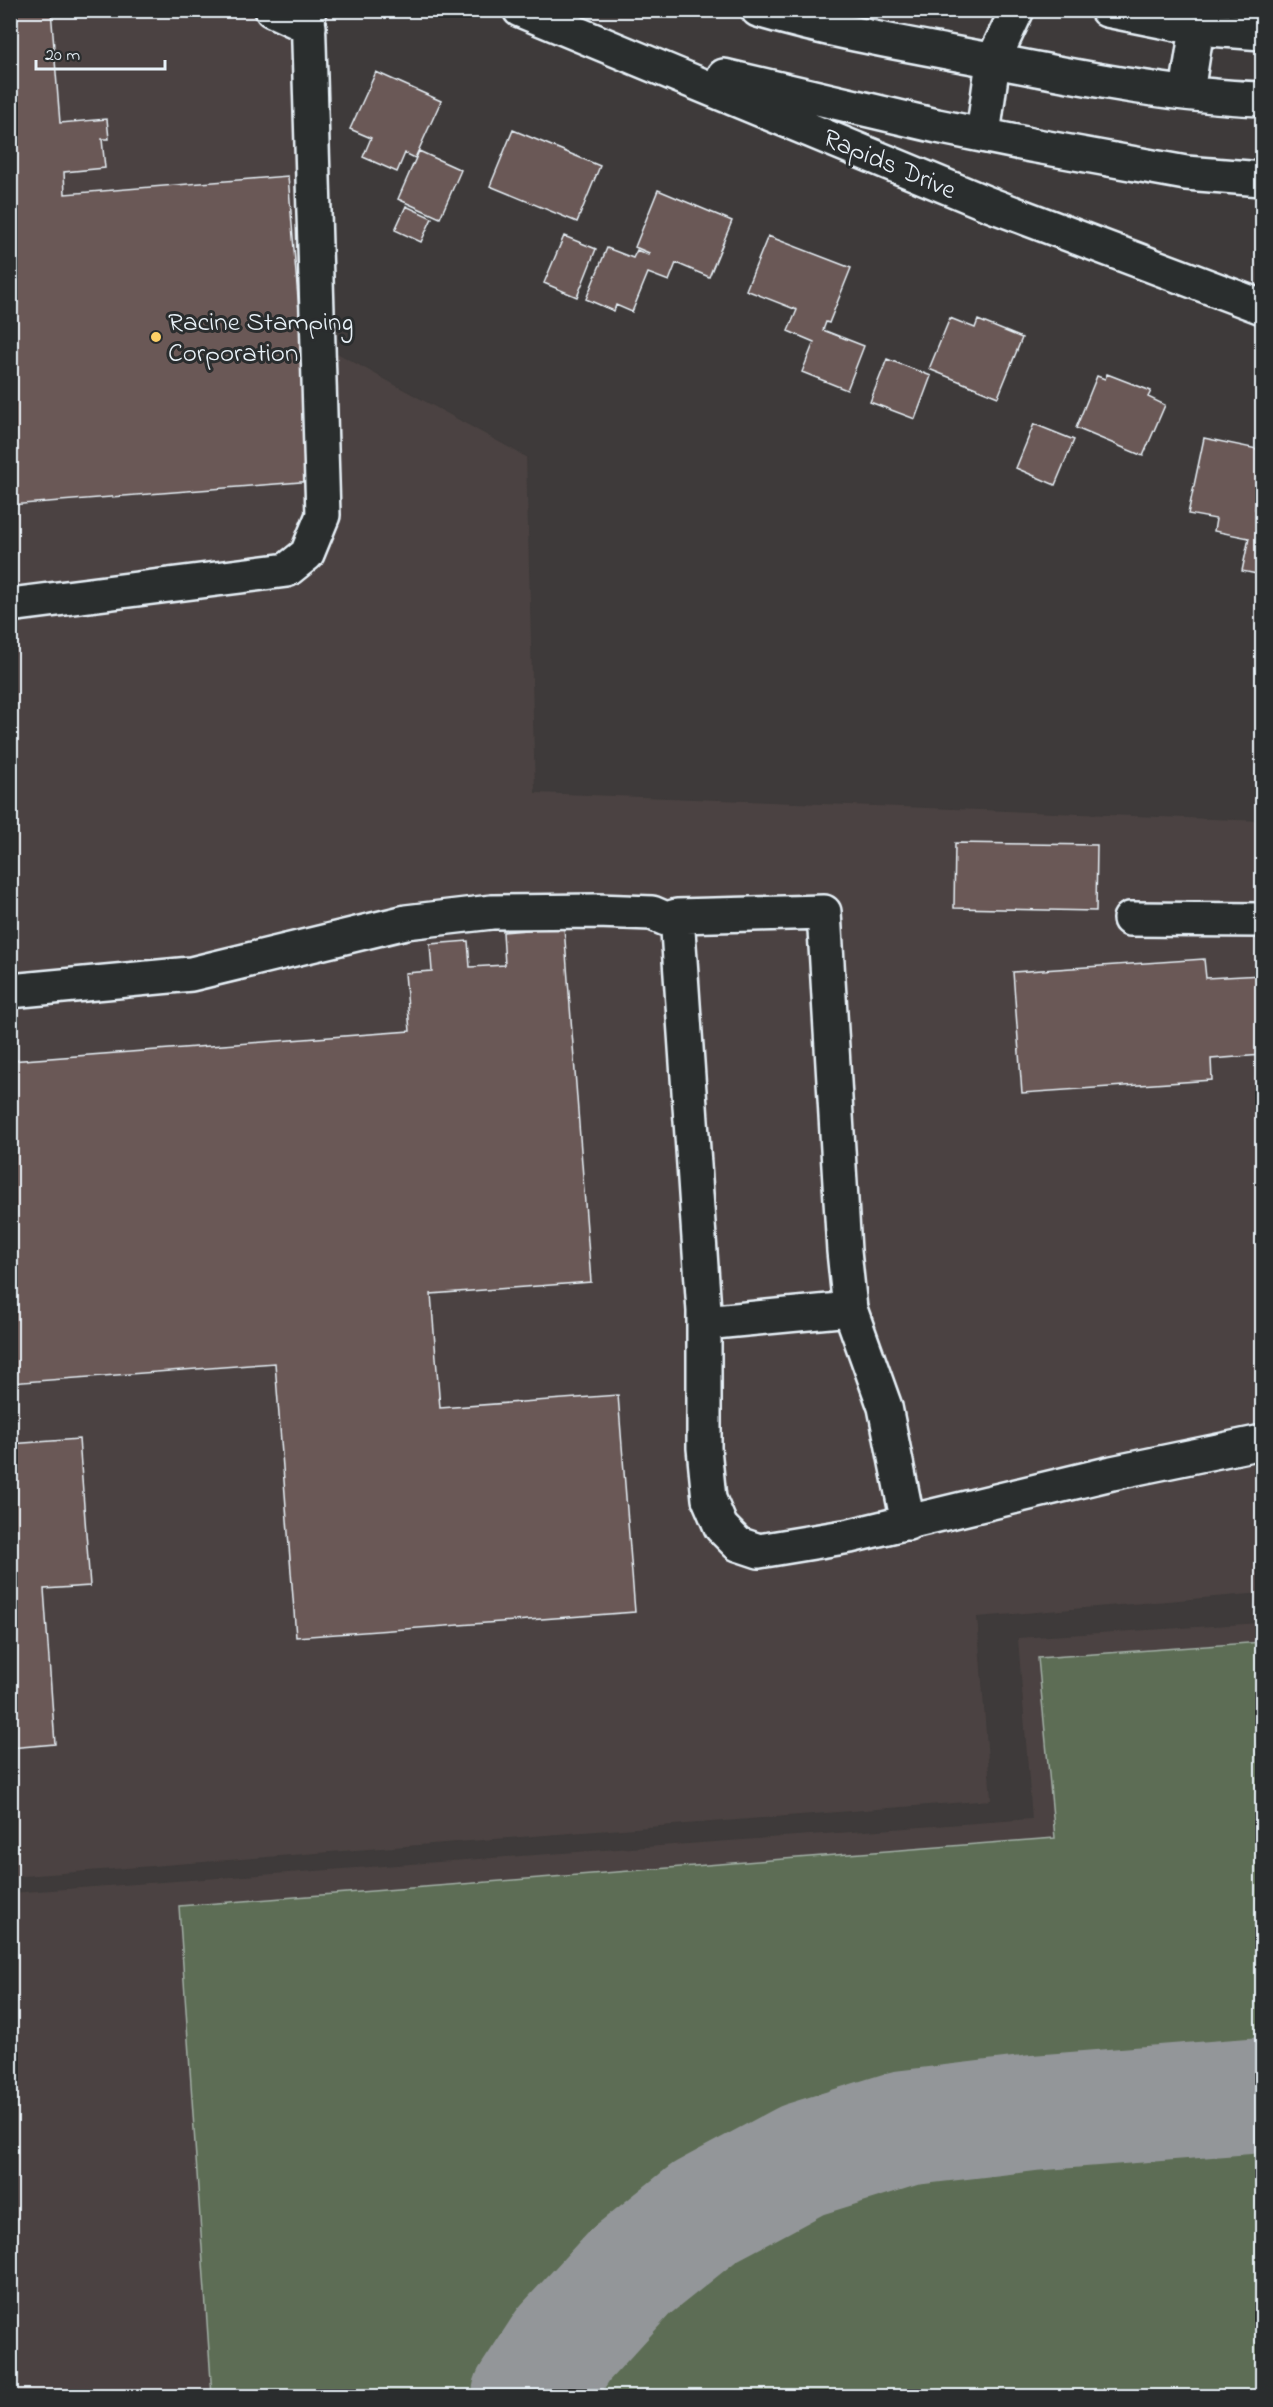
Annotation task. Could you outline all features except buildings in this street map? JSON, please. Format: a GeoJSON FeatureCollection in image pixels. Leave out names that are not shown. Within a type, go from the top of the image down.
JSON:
{"type":"FeatureCollection","features":[{"type":"Feature","properties":{"kind":"street"},"geometry":{"type":"LineString","coordinates":[[10,605],[287,570],[307,554],[323,515],[308,19],[272,10]]}},
{"type":"Feature","properties":{"kind":"street","name":"Rapids Drive"},"geometry":{"type":"LineString","coordinates":[[520,10],[986,203],[1263,307]]}},
{"type":"Feature","properties":{"kind":"street"},"geometry":{"type":"LineString","coordinates":[[983,135],[993,61],[1017,10]]}},
{"type":"Feature","properties":{"kind":"street"},"geometry":{"type":"LineString","coordinates":[[1107,10],[1197,28],[1263,33]]}},
{"type":"Feature","properties":{"kind":"street"},"geometry":{"type":"LineString","coordinates":[[765,11],[811,26],[1085,79],[1228,98],[1263,99]]}},
{"type":"Feature","properties":{"kind":"street"},"geometry":{"type":"LineString","coordinates":[[1186,92],[1197,28]]}},
{"type":"Feature","properties":{"kind":"street"},"geometry":{"type":"LineString","coordinates":[[618,49],[880,113],[983,135],[1186,173],[1263,179]]}},
{"type":"Feature","properties":{"kind":"street"},"geometry":{"type":"LineString","coordinates":[[10,991],[191,974],[406,922],[492,912],[652,913],[666,919],[677,916],[824,912],[844,1251],[850,1309],[885,1407],[908,1523]]}},
{"type":"Feature","properties":{"kind":"street"},"geometry":{"type":"LineString","coordinates":[[677,916],[704,1323],[704,1448],[709,1499],[721,1527],[738,1544],[759,1551],[850,1536],[1112,1473],[1263,1442]]}},
{"type":"Feature","properties":{"kind":"street"},"geometry":{"type":"LineString","coordinates":[[1130,919],[1263,920]]}},
{"type":"Feature","properties":{"kind":"street"},"geometry":{"type":"LineString","coordinates":[[704,1323],[850,1309]]}},
{"type":"Feature","properties":{"kind":"shaded area"},"geometry":{"type":"Polygon","coordinates":[[[11,11],[325,11],[333,351],[526,457],[535,793],[1262,821],[1262,1593],[977,1617],[991,1800],[11,1877],[11,11]]]}},
{"type":"Feature","properties":{"kind":"shaded area"},"geometry":{"type":"Polygon","coordinates":[[[1262,1623],[1262,2396],[11,2396],[11,1893],[1032,1819],[1018,1638],[1262,1623]]]}},
{"type":"Feature","properties":{"kind":"green space"},"geometry":{"type":"Polygon","coordinates":[[[1262,1642],[1262,2047],[962,2069],[890,2082],[831,2097],[752,2129],[696,2160],[629,2206],[526,2310],[472,2396],[212,2396],[179,1906],[1055,1838],[1038,1658],[1262,1642]]]}},
{"type":"Feature","properties":{"kind":"green space"},"geometry":{"type":"Polygon","coordinates":[[[1262,2141],[1262,2396],[588,2396],[639,2333],[699,2278],[748,2244],[829,2202],[886,2183],[972,2167],[1262,2141]]]}},
{"type":"Feature","properties":{"kind":"taxiway"},"geometry":{"type":"LineString","coordinates":[[530,2396],[564,2344],[630,2272],[705,2212],[802,2160],[905,2128],[1033,2113],[1262,2095]]}},
{"type":"Feature","properties":{"kind":"place","name":"Racine Stamping Corporation"},"geometry":{"type":"Point","coordinates":[156,337]}}]}
